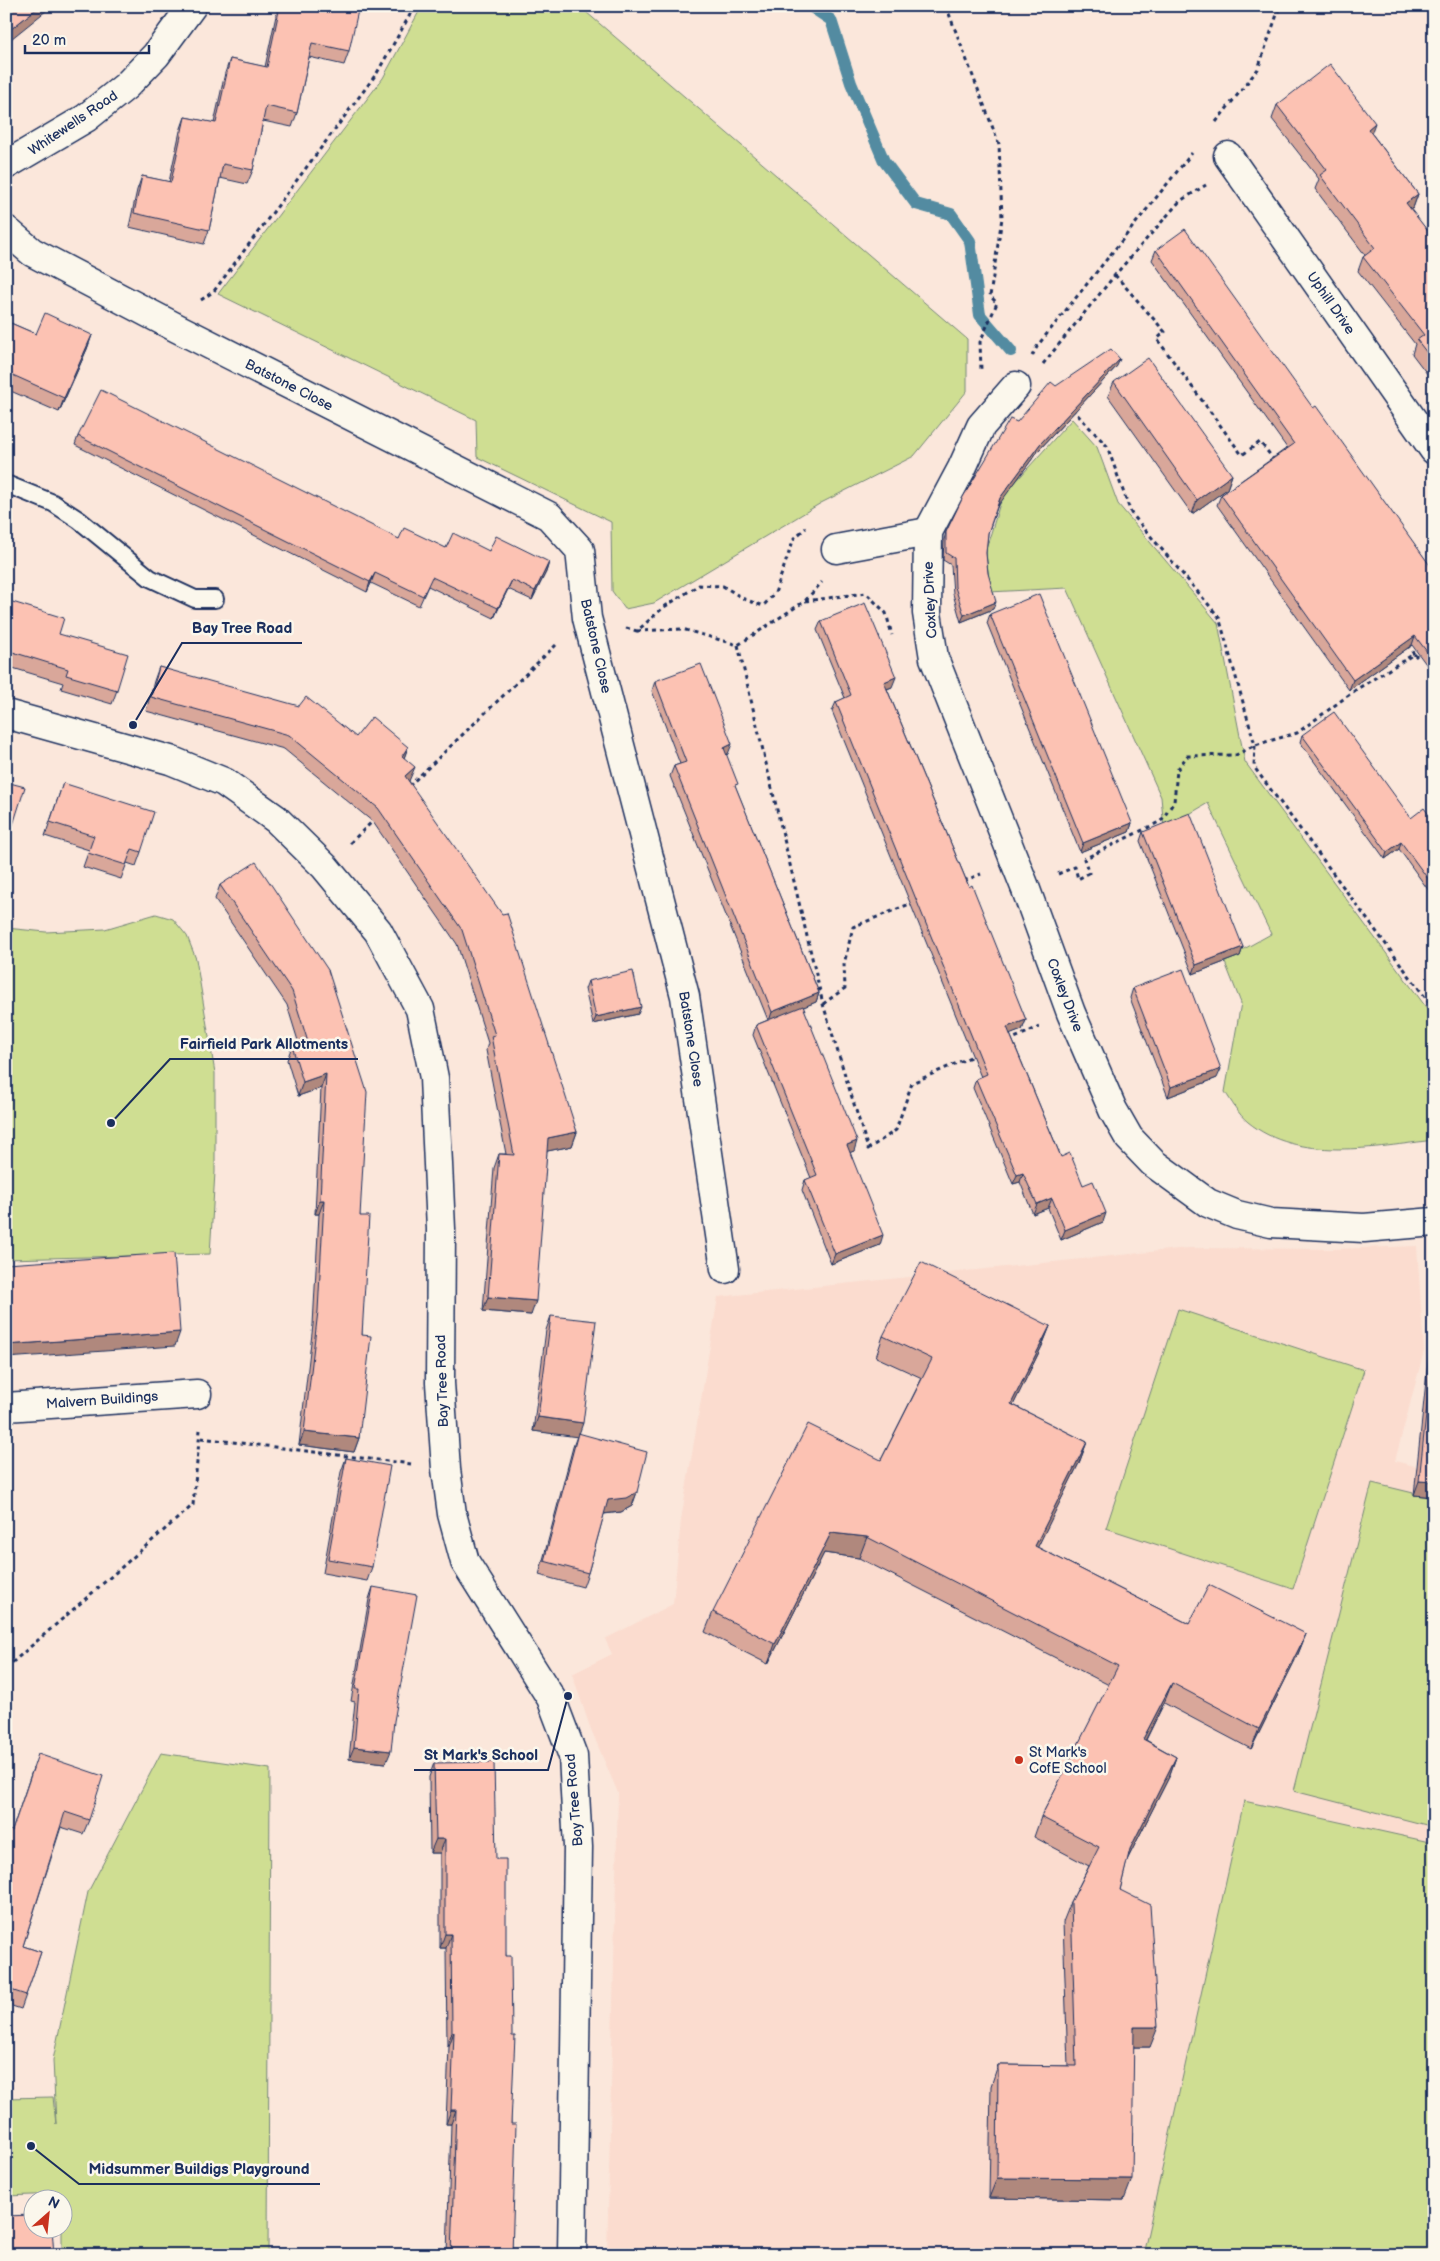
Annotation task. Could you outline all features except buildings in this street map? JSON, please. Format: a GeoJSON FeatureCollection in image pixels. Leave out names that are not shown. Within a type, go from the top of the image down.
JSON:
{"type":"FeatureCollection","features":[{"type":"Feature","properties":{"kind":"street","name":"Whitewells Road"},"geometry":{"type":"LineString","coordinates":[[6,165],[86,118],[126,86],[156,55],[192,6]]}},
{"type":"Feature","properties":{"kind":"street","name":"Uphill Drive"},"geometry":{"type":"LineString","coordinates":[[1231,161],[1434,450]]}},
{"type":"Feature","properties":{"kind":"street","name":"Batstone Close"},"geometry":{"type":"LineString","coordinates":[[6,230],[32,252],[177,328],[549,516],[580,550],[587,618],[685,996],[726,1269]]}},
{"type":"Feature","properties":{"kind":"street","name":"Coxley Drive"},"geometry":{"type":"LineString","coordinates":[[1016,386],[981,426],[962,468],[928,532],[927,613],[934,658],[1026,887],[1071,1013],[1113,1110],[1129,1138],[1153,1163],[1208,1204],[1237,1215],[1271,1224],[1364,1228],[1434,1222]]}},
{"type":"Feature","properties":{"kind":"street"},"geometry":{"type":"LineString","coordinates":[[836,549],[928,532]]}},
{"type":"Feature","properties":{"kind":"street","name":"Bay Tree Road"},"geometry":{"type":"LineString","coordinates":[[6,714],[170,760],[224,782],[276,819],[325,867],[378,931],[420,1008],[434,1078],[441,1229],[440,1383],[446,1469],[452,1514],[465,1562],[551,1698],[573,1756],[578,1847],[572,2255]]}},
{"type":"Feature","properties":{"kind":"street","name":"Malvern Buildings"},"geometry":{"type":"LineString","coordinates":[[6,1407],[197,1394]]}},
{"type":"Feature","properties":{"kind":"lane"},"geometry":{"type":"LineString","coordinates":[[6,484],[31,492],[66,511],[150,578],[195,599],[215,598]]}},
{"type":"Feature","properties":{"kind":"path"},"geometry":{"type":"LineString","coordinates":[[177,328],[189,307],[214,291],[299,179],[377,73],[415,6]]}},
{"type":"Feature","properties":{"kind":"path"},"geometry":{"type":"LineString","coordinates":[[946,6],[999,144],[1002,218],[990,296],[997,303],[980,342]]}},
{"type":"Feature","properties":{"kind":"path"},"geometry":{"type":"LineString","coordinates":[[1216,123],[1258,69],[1280,6]]}},
{"type":"Feature","properties":{"kind":"path"},"geometry":{"type":"LineString","coordinates":[[1031,360],[1038,345],[1197,146]]}},
{"type":"Feature","properties":{"kind":"path"},"geometry":{"type":"LineString","coordinates":[[1050,354],[1115,275],[1180,201],[1231,161]]}},
{"type":"Feature","properties":{"kind":"path"},"geometry":{"type":"LineString","coordinates":[[1115,275],[1165,332],[1156,339],[1242,455],[1260,442],[1278,465]]}},
{"type":"Feature","properties":{"kind":"path"},"geometry":{"type":"LineString","coordinates":[[1066,404],[1107,446],[1130,513],[1218,617],[1255,745],[1254,767],[1434,1009]]}},
{"type":"Feature","properties":{"kind":"path"},"geometry":{"type":"LineString","coordinates":[[587,618],[637,631],[682,629],[738,645],[806,602],[834,567],[836,549],[830,535],[807,527],[794,538],[775,593],[763,606],[723,586],[699,585],[664,607],[637,631]]}},
{"type":"Feature","properties":{"kind":"path"},"geometry":{"type":"LineString","coordinates":[[1402,639],[1417,657],[1428,648]]}},
{"type":"Feature","properties":{"kind":"path"},"geometry":{"type":"LineString","coordinates":[[738,645],[823,1004],[868,1149],[896,1130],[912,1083],[983,1052]]}},
{"type":"Feature","properties":{"kind":"path"},"geometry":{"type":"LineString","coordinates":[[403,792],[551,650]]}},
{"type":"Feature","properties":{"kind":"path"},"geometry":{"type":"LineString","coordinates":[[1089,873],[1084,859],[1160,821],[1174,802],[1177,770],[1187,756],[1236,754],[1255,745],[1297,733],[1357,689],[1414,654]]}},
{"type":"Feature","properties":{"kind":"path"},"geometry":{"type":"LineString","coordinates":[[325,867],[374,819]]}},
{"type":"Feature","properties":{"kind":"path"},"geometry":{"type":"LineString","coordinates":[[956,885],[982,874]]}},
{"type":"Feature","properties":{"kind":"path"},"geometry":{"type":"LineString","coordinates":[[823,1004],[845,988],[844,964],[853,927],[921,900]]}},
{"type":"Feature","properties":{"kind":"path"},"geometry":{"type":"LineString","coordinates":[[1000,1044],[1071,1013]]}},
{"type":"Feature","properties":{"kind":"path"},"geometry":{"type":"LineString","coordinates":[[6,1668],[193,1505],[201,1438],[197,1394]]}},
{"type":"Feature","properties":{"kind":"path"},"geometry":{"type":"LineString","coordinates":[[201,1438],[446,1469]]}},
{"type":"Feature","properties":{"kind":"shaded area","name":"St Mark's CofE School"},"geometry":{"type":"Polygon","coordinates":[[[1417,1246],[1424,1351],[1395,1461],[1434,1471],[1434,2255],[607,2255],[618,1793],[590,1727],[572,1674],[612,1654],[605,1639],[673,1604],[681,1520],[718,1297],[1188,1248],[1334,1249],[1417,1246]]]}},
{"type":"Feature","properties":{"kind":"green space"},"geometry":{"type":"Polygon","coordinates":[[[422,6],[579,6],[967,339],[967,391],[914,456],[821,503],[654,603],[625,609],[612,591],[611,522],[477,457],[476,420],[218,294],[383,78],[422,6]]]}},
{"type":"Feature","properties":{"kind":"green space"},"geometry":{"type":"Polygon","coordinates":[[[1072,419],[1097,447],[1118,504],[1218,623],[1245,762],[1434,1018],[1434,1140],[1388,1146],[1338,1149],[1314,1148],[1290,1143],[1268,1135],[1244,1119],[1225,1092],[1241,1003],[1224,960],[1271,934],[1208,803],[1164,829],[1161,797],[1067,588],[989,592],[983,559],[1002,497],[1072,419]]]}},
{"type":"Feature","properties":{"kind":"green space"},"geometry":{"type":"Polygon","coordinates":[[[156,914],[173,919],[187,936],[196,959],[215,1073],[215,1172],[210,1254],[6,1259],[6,928],[46,932],[105,929],[156,914]]]}},
{"type":"Feature","properties":{"kind":"green space"},"geometry":{"type":"Polygon","coordinates":[[[1178,1309],[1364,1370],[1293,1589],[1106,1528],[1178,1309]]]}},
{"type":"Feature","properties":{"kind":"green space"},"geometry":{"type":"Polygon","coordinates":[[[1372,1483],[1434,1498],[1434,1827],[1294,1791],[1372,1483]]]}},
{"type":"Feature","properties":{"kind":"green space"},"geometry":{"type":"Polygon","coordinates":[[[161,1753],[270,1769],[268,2255],[62,2255],[62,2238],[72,2238],[72,2188],[22,2188],[22,2195],[6,2196],[6,2098],[53,2097],[56,2124],[53,2060],[88,1892],[161,1753]]]}},
{"type":"Feature","properties":{"kind":"green space"},"geometry":{"type":"Polygon","coordinates":[[[1244,1801],[1434,1843],[1434,2255],[1143,2255],[1244,1801]]]}},
{"type":"Feature","properties":{"kind":"waterway"},"geometry":{"type":"LineString","coordinates":[[810,6],[831,20],[851,83],[884,161],[916,204],[951,214],[970,241],[980,315],[1011,351]]}},
{"type":"Feature","properties":{"kind":"place","name":"Bay Tree Road"},"geometry":{"type":"Point","coordinates":[133,725]}},
{"type":"Feature","properties":{"kind":"place","name":"Fairfield Park Allotments"},"geometry":{"type":"Point","coordinates":[111,1123]}},
{"type":"Feature","properties":{"kind":"place","name":"St Mark's School"},"geometry":{"type":"Point","coordinates":[568,1696]}},
{"type":"Feature","properties":{"kind":"place","name":"St Mark's CofE School"},"geometry":{"type":"Point","coordinates":[1019,1760]}},
{"type":"Feature","properties":{"kind":"place","name":"Midsummer Buildigs Playground"},"geometry":{"type":"Point","coordinates":[31,2146]}}]}
